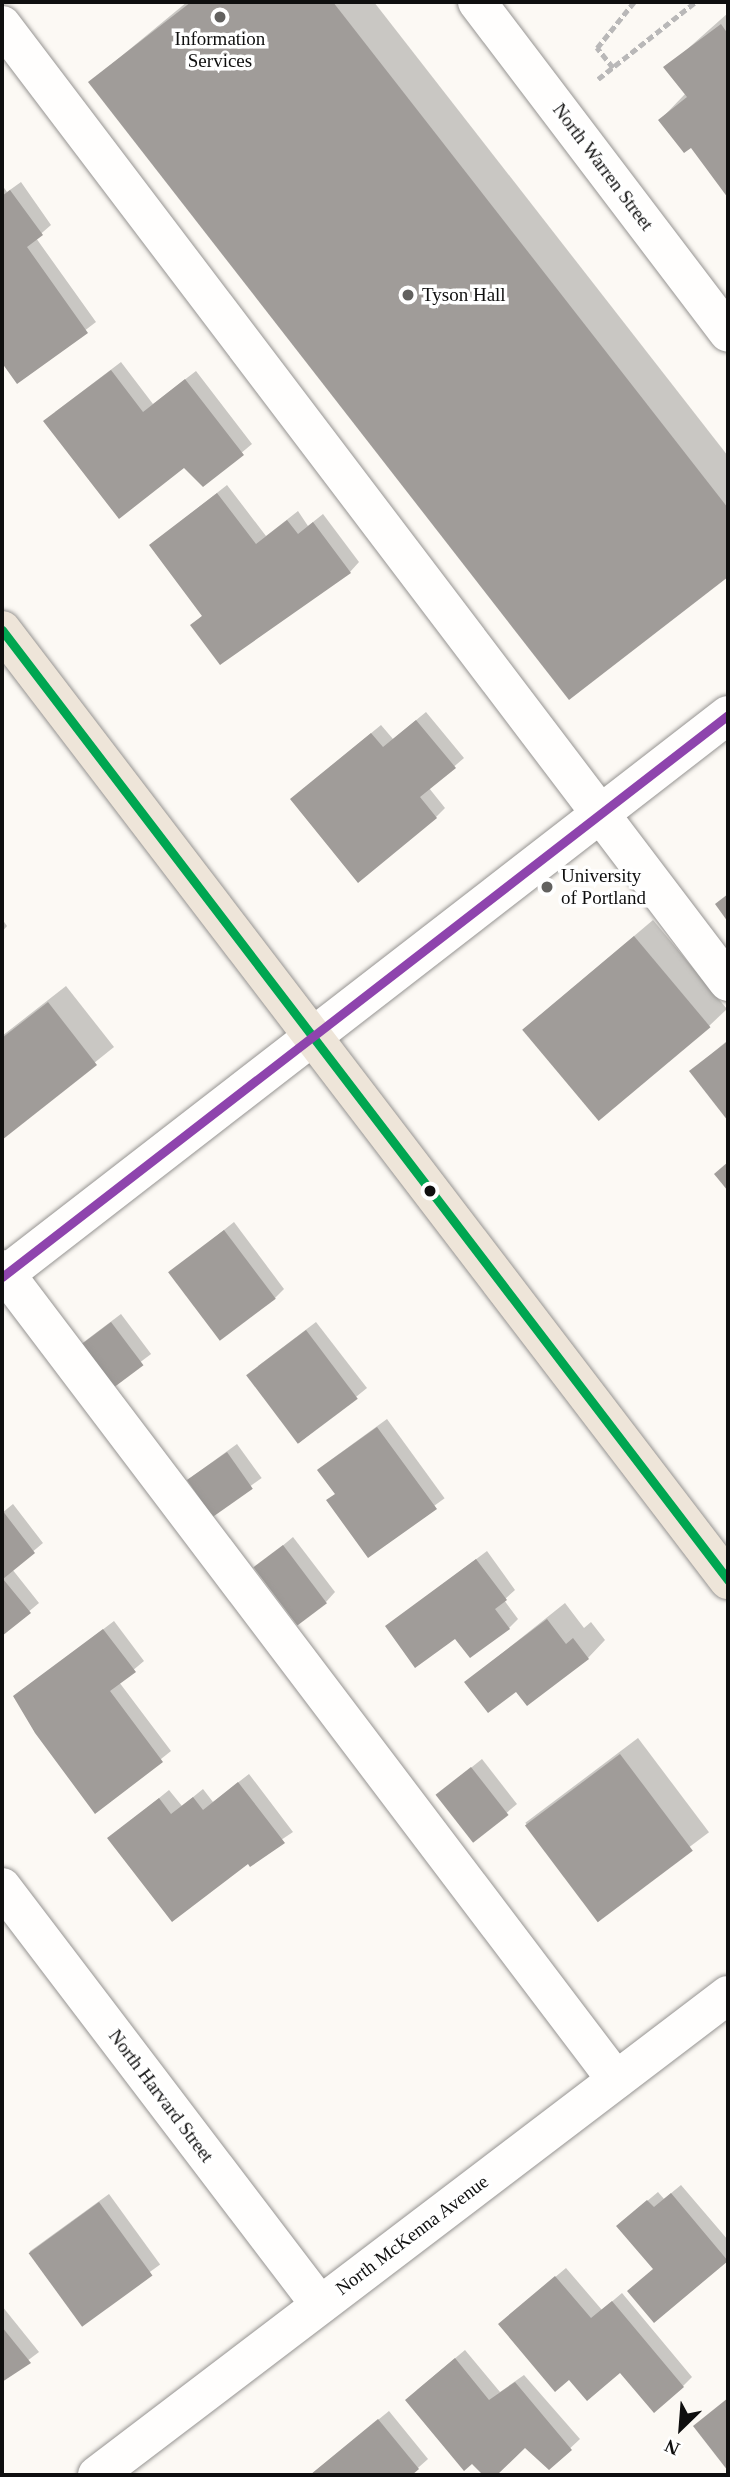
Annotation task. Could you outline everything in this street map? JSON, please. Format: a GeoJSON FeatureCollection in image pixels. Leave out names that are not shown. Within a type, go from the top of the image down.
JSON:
{"type":"FeatureCollection","features":[{"type":"Feature","properties":{"kind":"main road"},"geometry":{"type":"LineString","coordinates":[[2,630],[728,1580]]}},
{"type":"Feature","properties":{"kind":"street"},"geometry":{"type":"LineString","coordinates":[[2,6],[7,2]]}},
{"type":"Feature","properties":{"kind":"street","name":"North Warren Street"},"geometry":{"type":"LineString","coordinates":[[477,2],[728,333]]}},
{"type":"Feature","properties":{"kind":"street"},"geometry":{"type":"LineString","coordinates":[[2,25],[728,982]]}},
{"type":"Feature","properties":{"kind":"street"},"geometry":{"type":"LineString","coordinates":[[616,2080],[3,1274],[314,1038],[728,715]]}},
{"type":"Feature","properties":{"kind":"street","name":"North Harvard Street"},"geometry":{"type":"LineString","coordinates":[[2,1887],[320,2305]]}},
{"type":"Feature","properties":{"kind":"street","name":"North McKenna Avenue"},"geometry":{"type":"LineString","coordinates":[[97,2475],[728,1995]]}},
{"type":"Feature","properties":{"kind":"path"},"geometry":{"type":"LineString","coordinates":[[634,2],[597,48],[613,68],[695,2]]}},
{"type":"Feature","properties":{"kind":"building","name":"Tyson Hall"},"geometry":{"type":"Polygon","coordinates":[[[191,2],[333,2],[728,508],[728,577],[569,700],[88,82],[191,2]]]}},
{"type":"Feature","properties":{"kind":"building"},"geometry":{"type":"Polygon","coordinates":[[[721,24],[728,34],[728,198],[691,148],[684,153],[658,120],[687,97],[663,67],[721,24]]]}},
{"type":"Feature","properties":{"kind":"building"},"geometry":{"type":"Polygon","coordinates":[[[10,190],[43,235],[27,247],[88,333],[17,384],[2,363],[2,196],[10,190]]]}},
{"type":"Feature","properties":{"kind":"building"},"geometry":{"type":"Polygon","coordinates":[[[111,370],[143,412],[185,379],[244,455],[203,487],[184,468],[119,519],[43,421],[111,370]]]}},
{"type":"Feature","properties":{"kind":"building"},"geometry":{"type":"Polygon","coordinates":[[[217,493],[256,544],[287,520],[298,534],[313,522],[351,573],[220,665],[190,625],[202,616],[149,545],[217,493]]]}},
{"type":"Feature","properties":{"kind":"building"},"geometry":{"type":"Polygon","coordinates":[[[416,720],[456,768],[420,797],[437,818],[358,883],[290,799],[371,733],[383,747],[416,720]]]}},
{"type":"Feature","properties":{"kind":"building"},"geometry":{"type":"Polygon","coordinates":[[[728,894],[728,922],[715,904],[728,894]]]}},
{"type":"Feature","properties":{"kind":"building"},"geometry":{"type":"Polygon","coordinates":[[[634,936],[710,1027],[599,1121],[522,1030],[634,936]]]}},
{"type":"Feature","properties":{"kind":"building"},"geometry":{"type":"Polygon","coordinates":[[[48,1002],[97,1065],[2,1140],[2,1038],[48,1002]]]}},
{"type":"Feature","properties":{"kind":"building"},"geometry":{"type":"Polygon","coordinates":[[[728,1041],[728,1121],[689,1071],[728,1041]]]}},
{"type":"Feature","properties":{"kind":"building"},"geometry":{"type":"Polygon","coordinates":[[[728,1162],[728,1191],[714,1174],[728,1162]]]}},
{"type":"Feature","properties":{"kind":"building"},"geometry":{"type":"Polygon","coordinates":[[[224,1230],[276,1299],[220,1341],[168,1272],[224,1230]]]}},
{"type":"Feature","properties":{"kind":"building"},"geometry":{"type":"Polygon","coordinates":[[[111,1322],[143,1365],[111,1390],[78,1347],[111,1322]]]}},
{"type":"Feature","properties":{"kind":"building"},"geometry":{"type":"Polygon","coordinates":[[[306,1330],[358,1399],[298,1444],[246,1375],[306,1330]]]}},
{"type":"Feature","properties":{"kind":"building"},"geometry":{"type":"Polygon","coordinates":[[[377,1427],[437,1509],[368,1558],[326,1500],[335,1494],[317,1470],[377,1427]]]}},
{"type":"Feature","properties":{"kind":"building"},"geometry":{"type":"Polygon","coordinates":[[[227,1452],[253,1489],[213,1517],[187,1480],[227,1452]]]}},
{"type":"Feature","properties":{"kind":"building"},"geometry":{"type":"Polygon","coordinates":[[[2,1510],[35,1553],[3,1579],[31,1613],[2,1636],[2,1510]]]}},
{"type":"Feature","properties":{"kind":"building"},"geometry":{"type":"Polygon","coordinates":[[[283,1545],[327,1603],[297,1626],[253,1567],[283,1545]]]}},
{"type":"Feature","properties":{"kind":"building"},"geometry":{"type":"Polygon","coordinates":[[[476,1559],[507,1600],[495,1609],[510,1629],[470,1658],[455,1639],[415,1668],[385,1626],[476,1559]]]}},
{"type":"Feature","properties":{"kind":"building"},"geometry":{"type":"Polygon","coordinates":[[[547,1619],[566,1644],[573,1638],[589,1659],[527,1706],[516,1692],[488,1713],[464,1682],[547,1619]]]}},
{"type":"Feature","properties":{"kind":"building"},"geometry":{"type":"Polygon","coordinates":[[[103,1629],[136,1672],[110,1691],[163,1762],[95,1814],[35,1733],[13,1696],[103,1629]]]}},
{"type":"Feature","properties":{"kind":"building"},"geometry":{"type":"Polygon","coordinates":[[[620,1754],[693,1851],[598,1922],[525,1826],[620,1754]]]}},
{"type":"Feature","properties":{"kind":"building"},"geometry":{"type":"Polygon","coordinates":[[[471,1767],[509,1815],[473,1843],[436,1795],[471,1767]]]}},
{"type":"Feature","properties":{"kind":"building"},"geometry":{"type":"Polygon","coordinates":[[[238,1782],[285,1843],[250,1867],[248,1864],[172,1922],[107,1838],[159,1798],[171,1814],[193,1797],[203,1810],[238,1782]]]}},
{"type":"Feature","properties":{"kind":"building"},"geometry":{"type":"Polygon","coordinates":[[[671,2193],[728,2261],[654,2323],[627,2291],[653,2269],[616,2226],[647,2200],[654,2207],[671,2193]]]}},
{"type":"Feature","properties":{"kind":"building"},"geometry":{"type":"Polygon","coordinates":[[[99,2202],[152,2276],[82,2327],[29,2253],[99,2202]]]}},
{"type":"Feature","properties":{"kind":"building"},"geometry":{"type":"Polygon","coordinates":[[[555,2276],[591,2318],[612,2301],[684,2387],[654,2413],[620,2373],[587,2401],[569,2380],[555,2392],[498,2324],[555,2276]]]}},
{"type":"Feature","properties":{"kind":"building"},"geometry":{"type":"Polygon","coordinates":[[[2,2327],[31,2363],[2,2382],[2,2327]]]}},
{"type":"Feature","properties":{"kind":"building"},"geometry":{"type":"Polygon","coordinates":[[[455,2358],[489,2400],[515,2382],[572,2450],[549,2470],[525,2448],[497,2475],[483,2475],[472,2464],[464,2471],[405,2400],[455,2358]]]}},
{"type":"Feature","properties":{"kind":"building"},"geometry":{"type":"Polygon","coordinates":[[[728,2398],[728,2471],[693,2426],[728,2398]]]}},
{"type":"Feature","properties":{"kind":"building"},"geometry":{"type":"Polygon","coordinates":[[[378,2419],[419,2469],[412,2475],[310,2475],[378,2419]]]}},
{"type":"Feature","properties":{"kind":"transit line"},"geometry":{"type":"LineString","coordinates":[[2,630],[728,1580]]}},
{"type":"Feature","properties":{"kind":"transit line"},"geometry":{"type":"LineString","coordinates":[[2,1277],[728,715]]}},
{"type":"Feature","properties":{"kind":"place","name":"Information Services"},"geometry":{"type":"Point","coordinates":[220,17]}},
{"type":"Feature","properties":{"kind":"place","name":"Tyson Hall"},"geometry":{"type":"Point","coordinates":[408,295]}},
{"type":"Feature","properties":{"kind":"place","name":"University of Portland"},"geometry":{"type":"Point","coordinates":[547,887]}}]}
